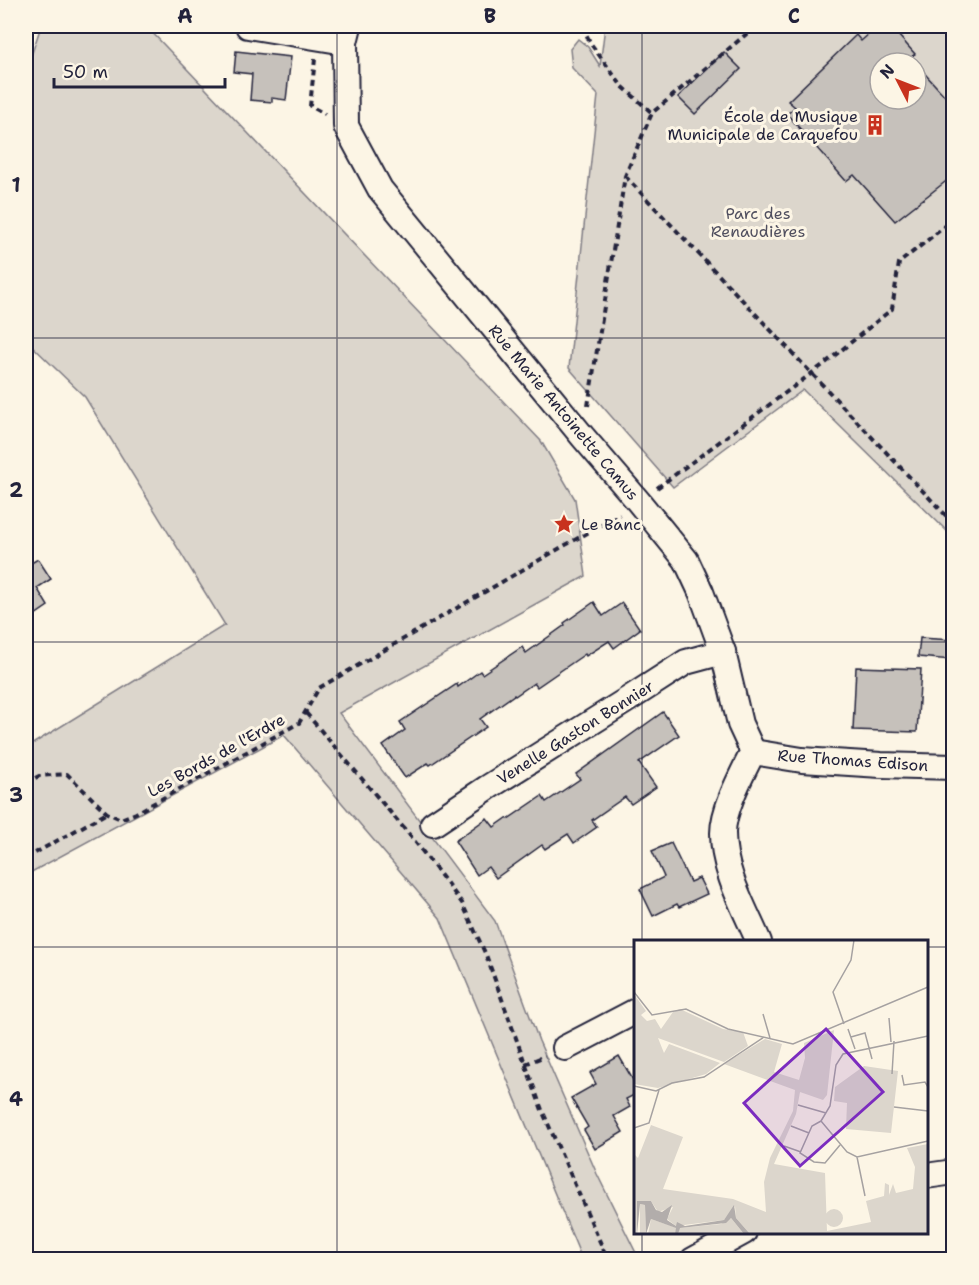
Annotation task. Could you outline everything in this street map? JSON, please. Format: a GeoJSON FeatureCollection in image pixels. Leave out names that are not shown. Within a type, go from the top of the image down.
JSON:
{"type":"FeatureCollection","features":[{"type":"Feature","properties":{"kind":"street"},"geometry":{"type":"LineString","coordinates":[[248,26],[317,38],[347,34],[346,126]]}},
{"type":"Feature","properties":{"kind":"street","name":"Rue Marie Antoinette Camus"},"geometry":{"type":"LineString","coordinates":[[346,126],[380,189],[686,560],[701,592],[723,652],[740,724],[753,752]]}},
{"type":"Feature","properties":{"kind":"street","name":"Venelle Gaston Bonnier"},"geometry":{"type":"LineString","coordinates":[[433,824],[686,662],[723,652]]}},
{"type":"Feature","properties":{"kind":"street"},"geometry":{"type":"LineString","coordinates":[[753,752],[728,809],[723,832],[728,870],[758,940]]}},
{"type":"Feature","properties":{"kind":"street","name":"Rue Thomas Edison"},"geometry":{"type":"LineString","coordinates":[[753,752],[802,760],[954,767]]}},
{"type":"Feature","properties":{"kind":"street"},"geometry":{"type":"LineString","coordinates":[[565,1048],[634,1012]]}},
{"type":"Feature","properties":{"kind":"street"},"geometry":{"type":"LineString","coordinates":[[928,1176],[954,1172]]}},
{"type":"Feature","properties":{"kind":"street"},"geometry":{"type":"LineString","coordinates":[[693,1260],[742,1234]]}},
{"type":"Feature","properties":{"kind":"path"},"geometry":{"type":"LineString","coordinates":[[582,26],[591,44],[621,85],[652,113]]}},
{"type":"Feature","properties":{"kind":"path"},"geometry":{"type":"LineString","coordinates":[[583,437],[625,176],[652,113],[756,26]]}},
{"type":"Feature","properties":{"kind":"path"},"geometry":{"type":"LineString","coordinates":[[949,26],[954,32]]}},
{"type":"Feature","properties":{"kind":"path"},"geometry":{"type":"LineString","coordinates":[[317,38],[310,106],[346,126]]}},
{"type":"Feature","properties":{"kind":"path"},"geometry":{"type":"LineString","coordinates":[[625,176],[954,524]]}},
{"type":"Feature","properties":{"kind":"path","name":"Les Bords de l'Erdre"},"geometry":{"type":"LineString","coordinates":[[107,813],[122,819],[136,813],[299,723],[319,688],[618,516],[811,373],[892,309],[899,263],[954,219]]}},
{"type":"Feature","properties":{"kind":"path"},"geometry":{"type":"LineString","coordinates":[[306,713],[413,839],[462,903],[486,955],[542,1110],[608,1260]]}},
{"type":"Feature","properties":{"kind":"path"},"geometry":{"type":"LineString","coordinates":[[26,783],[39,776],[67,774],[107,813],[26,858]]}},
{"type":"Feature","properties":{"kind":"green space"},"geometry":{"type":"Polygon","coordinates":[[[41,26],[146,26],[541,441],[575,499],[586,576],[339,713],[495,921],[539,1041],[597,1174],[639,1259],[582,1259],[440,918],[284,735],[26,875],[26,748],[225,625],[85,397],[26,340],[26,71],[41,26]]]}},
{"type":"Feature","properties":{"kind":"green space","name":"Parc des Renaudières"},"geometry":{"type":"Polygon","coordinates":[[[605,26],[953,26],[953,537],[803,390],[673,487],[569,368],[598,95],[572,68],[570,49],[578,39],[588,47],[600,66],[605,26]]]}},
{"type":"Feature","properties":{"kind":"building","name":"École de Musique Municipale de Carquefou"},"geometry":{"type":"Polygon","coordinates":[[[878,26],[890,26],[912,51],[868,51],[868,111],[928,111],[928,77],[954,106],[954,175],[895,221],[854,175],[846,181],[787,114],[795,107],[788,101],[856,35],[861,41],[878,26]]]}},
{"type":"Feature","properties":{"kind":"building"},"geometry":{"type":"Polygon","coordinates":[[[236,51],[291,57],[286,100],[272,98],[272,102],[250,100],[252,74],[234,72],[236,51]]]}},
{"type":"Feature","properties":{"kind":"building"},"geometry":{"type":"Polygon","coordinates":[[[724,52],[741,69],[695,114],[678,97],[724,52]]]}},
{"type":"Feature","properties":{"kind":"building"},"geometry":{"type":"Polygon","coordinates":[[[38,559],[51,579],[37,588],[48,606],[26,621],[26,566],[38,559]]]}},
{"type":"Feature","properties":{"kind":"building"},"geometry":{"type":"Polygon","coordinates":[[[594,602],[603,616],[622,603],[640,629],[614,648],[609,641],[586,656],[585,654],[537,687],[534,683],[514,695],[480,719],[486,727],[430,765],[428,763],[405,778],[383,746],[405,730],[400,722],[457,684],[458,687],[480,671],[482,674],[522,647],[526,653],[594,602]]]}},
{"type":"Feature","properties":{"kind":"building"},"geometry":{"type":"Polygon","coordinates":[[[920,638],[953,640],[952,660],[918,657],[920,638]]]}},
{"type":"Feature","properties":{"kind":"building"},"geometry":{"type":"Polygon","coordinates":[[[856,667],[921,669],[917,732],[853,730],[856,667]]]}},
{"type":"Feature","properties":{"kind":"building"},"geometry":{"type":"Polygon","coordinates":[[[663,712],[679,735],[639,763],[656,787],[631,804],[625,797],[592,820],[597,827],[574,843],[568,834],[545,849],[542,845],[496,878],[488,867],[477,875],[455,841],[487,818],[494,827],[542,796],[546,802],[580,779],[576,774],[663,712]]]}},
{"type":"Feature","properties":{"kind":"building"},"geometry":{"type":"Polygon","coordinates":[[[671,843],[690,882],[699,878],[707,894],[679,907],[677,904],[653,916],[640,889],[664,877],[652,851],[671,843]]]}},
{"type":"Feature","properties":{"kind":"building"},"geometry":{"type":"Polygon","coordinates":[[[619,1056],[634,1082],[634,1095],[626,1099],[630,1107],[614,1116],[623,1132],[595,1149],[584,1130],[588,1127],[571,1098],[596,1084],[590,1073],[619,1056]]]}},
{"type":"Feature","properties":{"kind":"place","name":"École de Musique Municipale de Carquefou"},"geometry":{"type":"Point","coordinates":[875,125]}},
{"type":"Feature","properties":{"kind":"place","name":"Le Banc"},"geometry":{"type":"Point","coordinates":[564,524]}}]}
